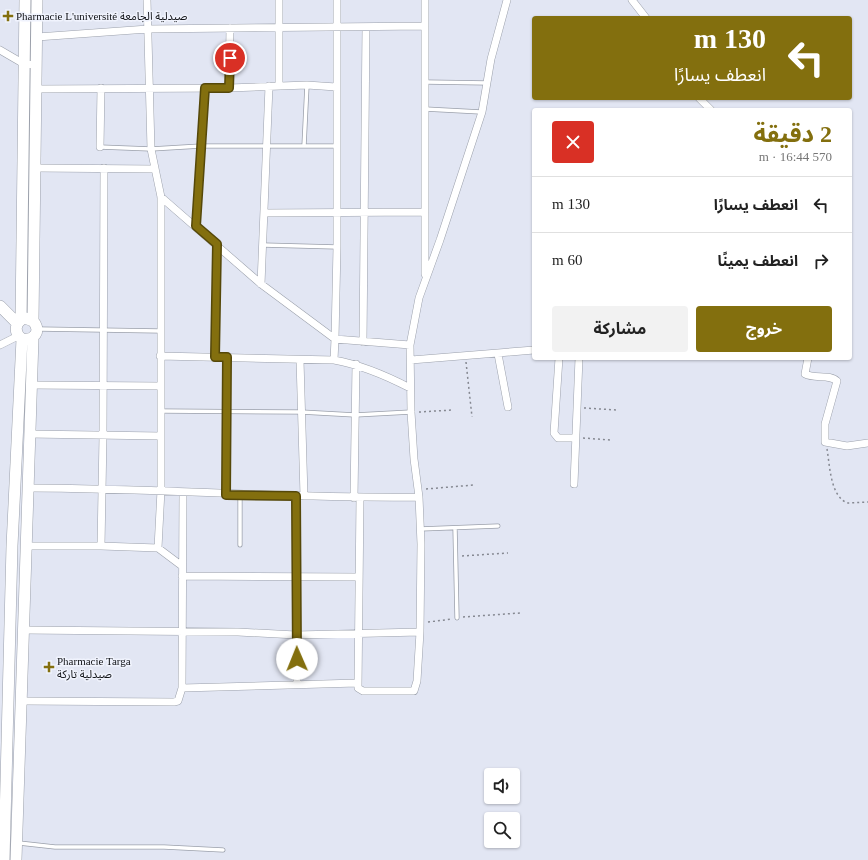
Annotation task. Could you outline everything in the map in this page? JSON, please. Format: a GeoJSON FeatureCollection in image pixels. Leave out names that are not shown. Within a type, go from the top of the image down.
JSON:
{"type":"FeatureCollection","features":[{"type":"Feature","properties":{"kind":"street"},"geometry":{"type":"LineString","coordinates":[[19,322],[25,0]]}},
{"type":"Feature","properties":{"kind":"street"},"geometry":{"type":"LineString","coordinates":[[16,860],[28,488],[30,385],[29,332],[37,89],[37,0]]}},
{"type":"Feature","properties":{"kind":"street"},"geometry":{"type":"LineString","coordinates":[[147,0],[151,149],[161,197],[161,490],[158,548]]}},
{"type":"Feature","properties":{"kind":"street"},"geometry":{"type":"LineString","coordinates":[[279,0],[279,85]]}},
{"type":"Feature","properties":{"kind":"street"},"geometry":{"type":"LineString","coordinates":[[334,360],[337,247],[337,0]]}},
{"type":"Feature","properties":{"kind":"street"},"geometry":{"type":"LineString","coordinates":[[425,0],[425,279]]}},
{"type":"Feature","properties":{"kind":"street"},"geometry":{"type":"LineString","coordinates":[[356,364],[355,415],[358,632],[356,683],[359,690],[363,691],[414,691],[417,681],[420,632],[420,529],[411,412],[410,345],[418,298],[440,240],[482,112],[491,59],[507,0]]}},
{"type":"Feature","properties":{"kind":"street"},"geometry":{"type":"LineString","coordinates":[[632,0],[644,16]]}},
{"type":"Feature","properties":{"kind":"street"},"geometry":{"type":"LineString","coordinates":[[37,37],[148,29],[425,26]]}},
{"type":"Feature","properties":{"kind":"street"},"geometry":{"type":"LineString","coordinates":[[363,342],[366,27]]}},
{"type":"Feature","properties":{"kind":"street"},"geometry":{"type":"LineString","coordinates":[[229,88],[230,28]]}},
{"type":"Feature","properties":{"kind":"street"},"geometry":{"type":"LineString","coordinates":[[0,50],[24,64],[36,65]]}},
{"type":"Feature","properties":{"kind":"street"},"geometry":{"type":"LineString","coordinates":[[37,89],[150,87],[229,88],[279,85],[336,87]]}},
{"type":"Feature","properties":{"kind":"street"},"geometry":{"type":"LineString","coordinates":[[261,284],[269,86]]}},
{"type":"Feature","properties":{"kind":"street"},"geometry":{"type":"LineString","coordinates":[[100,147],[101,88]]}},
{"type":"Feature","properties":{"kind":"street"},"geometry":{"type":"LineString","coordinates":[[196,226],[205,88]]}},
{"type":"Feature","properties":{"kind":"street"},"geometry":{"type":"LineString","coordinates":[[700,100],[709,108]]}},
{"type":"Feature","properties":{"kind":"street"},"geometry":{"type":"LineString","coordinates":[[35,168],[155,169]]}},
{"type":"Feature","properties":{"kind":"street"},"geometry":{"type":"LineString","coordinates":[[101,546],[104,168]]}},
{"type":"Feature","properties":{"kind":"street"},"geometry":{"type":"LineString","coordinates":[[161,197],[217,244],[261,284],[334,339],[410,345]]}},
{"type":"Feature","properties":{"kind":"street"},"geometry":{"type":"LineString","coordinates":[[264,212],[365,214],[425,212]]}},
{"type":"Feature","properties":{"kind":"street"},"geometry":{"type":"LineString","coordinates":[[215,357],[217,244]]}},
{"type":"Feature","properties":{"kind":"street"},"geometry":{"type":"LineString","coordinates":[[0,306],[19,322]]}},
{"type":"Feature","properties":{"kind":"street"},"geometry":{"type":"LineString","coordinates":[[4,860],[3,755],[15,480],[29,332],[25,318],[19,322],[16,327],[29,332]]}},
{"type":"Feature","properties":{"kind":"street"},"geometry":{"type":"LineString","coordinates":[[0,345],[29,332]]}},
{"type":"Feature","properties":{"kind":"street"},"geometry":{"type":"LineString","coordinates":[[411,360],[466,357],[532,350]]}},
{"type":"Feature","properties":{"kind":"street"},"geometry":{"type":"LineString","coordinates":[[498,354],[508,407]]}},
{"type":"Feature","properties":{"kind":"street"},"geometry":{"type":"LineString","coordinates":[[160,356],[334,360],[356,364],[373,370],[410,388]]}},
{"type":"Feature","properties":{"kind":"street"},"geometry":{"type":"LineString","coordinates":[[226,495],[227,357]]}},
{"type":"Feature","properties":{"kind":"street"},"geometry":{"type":"LineString","coordinates":[[300,360],[304,496]]}},
{"type":"Feature","properties":{"kind":"street"},"geometry":{"type":"LineString","coordinates":[[560,360],[554,434],[558,438],[575,438]]}},
{"type":"Feature","properties":{"kind":"street"},"geometry":{"type":"LineString","coordinates":[[574,484],[579,360]]}},
{"type":"Feature","properties":{"kind":"street"},"geometry":{"type":"LineString","coordinates":[[808,360],[805,370],[807,375],[832,378],[837,381],[825,424],[825,442],[847,446],[868,443]]}},
{"type":"Feature","properties":{"kind":"street"},"geometry":{"type":"LineString","coordinates":[[30,385],[160,386]]}},
{"type":"Feature","properties":{"kind":"street"},"geometry":{"type":"LineString","coordinates":[[29,434],[161,436]]}},
{"type":"Feature","properties":{"kind":"street"},"geometry":{"type":"LineString","coordinates":[[28,488],[101,488],[161,490],[226,495],[357,498],[418,493]]}},
{"type":"Feature","properties":{"kind":"street"},"geometry":{"type":"LineString","coordinates":[[22,701],[174,702],[180,697],[182,688],[183,492]]}},
{"type":"Feature","properties":{"kind":"street"},"geometry":{"type":"LineString","coordinates":[[296,496],[297,683]]}},
{"type":"Feature","properties":{"kind":"street"},"geometry":{"type":"LineString","coordinates":[[26,546],[158,548],[182,566]]}},
{"type":"Feature","properties":{"kind":"street"},"geometry":{"type":"LineString","coordinates":[[182,576],[358,577]]}},
{"type":"Feature","properties":{"kind":"street"},"geometry":{"type":"LineString","coordinates":[[23,630],[296,635],[358,632],[420,632]]}},
{"type":"Feature","properties":{"kind":"street"},"geometry":{"type":"LineString","coordinates":[[182,688],[297,683],[356,683]]}},
{"type":"Feature","properties":{"kind":"lane"},"geometry":{"type":"LineString","coordinates":[[425,82],[488,83]]}},
{"type":"Feature","properties":{"kind":"lane"},"geometry":{"type":"LineString","coordinates":[[304,146],[307,85]]}},
{"type":"Feature","properties":{"kind":"lane"},"geometry":{"type":"LineString","coordinates":[[425,109],[482,112]]}},
{"type":"Feature","properties":{"kind":"lane"},"geometry":{"type":"LineString","coordinates":[[100,147],[151,149],[201,146],[337,146]]}},
{"type":"Feature","properties":{"kind":"lane"},"geometry":{"type":"LineString","coordinates":[[263,245],[337,247]]}},
{"type":"Feature","properties":{"kind":"lane"},"geometry":{"type":"LineString","coordinates":[[29,332],[103,329],[160,331]]}},
{"type":"Feature","properties":{"kind":"lane"},"geometry":{"type":"LineString","coordinates":[[161,411],[301,412],[355,415],[411,412]]}},
{"type":"Feature","properties":{"kind":"lane"},"geometry":{"type":"LineString","coordinates":[[240,495],[240,545]]}},
{"type":"Feature","properties":{"kind":"lane"},"geometry":{"type":"LineString","coordinates":[[420,529],[498,526]]}},
{"type":"Feature","properties":{"kind":"lane"},"geometry":{"type":"LineString","coordinates":[[455,528],[454,556],[457,618]]}},
{"type":"Feature","properties":{"kind":"lane"},"geometry":{"type":"LineString","coordinates":[[16,843],[55,847],[164,847],[223,850]]}},
{"type":"Feature","properties":{"kind":"path"},"geometry":{"type":"LineString","coordinates":[[466,357],[472,417]]}},
{"type":"Feature","properties":{"kind":"path"},"geometry":{"type":"LineString","coordinates":[[576,408],[617,410]]}},
{"type":"Feature","properties":{"kind":"path"},"geometry":{"type":"LineString","coordinates":[[411,412],[453,410]]}},
{"type":"Feature","properties":{"kind":"path"},"geometry":{"type":"LineString","coordinates":[[575,438],[610,440]]}},
{"type":"Feature","properties":{"kind":"path"},"geometry":{"type":"LineString","coordinates":[[825,442],[835,490],[839,497],[847,503],[868,502]]}},
{"type":"Feature","properties":{"kind":"path"},"geometry":{"type":"LineString","coordinates":[[418,493],[474,485]]}},
{"type":"Feature","properties":{"kind":"path"},"geometry":{"type":"LineString","coordinates":[[454,556],[508,553]]}},
{"type":"Feature","properties":{"kind":"path"},"geometry":{"type":"LineString","coordinates":[[420,623],[520,612]]}},
{"type":"Feature","properties":{"kind":"place","name":"Pharmacie L'université صيدلية الجامعة"},"geometry":{"type":"Point","coordinates":[8,16]}},
{"type":"Feature","properties":{"kind":"place","name":"Pharmacie Targa صيدلية تاركة"},"geometry":{"type":"Point","coordinates":[49,667]}},
{"type":"Feature","properties":{"kind":"route"},"geometry":{"type":"LineString","coordinates":[[230,58],[229,88],[205,88],[196,226],[217,244],[215,357],[227,357],[226,495],[296,496],[297,659]]}}]}
